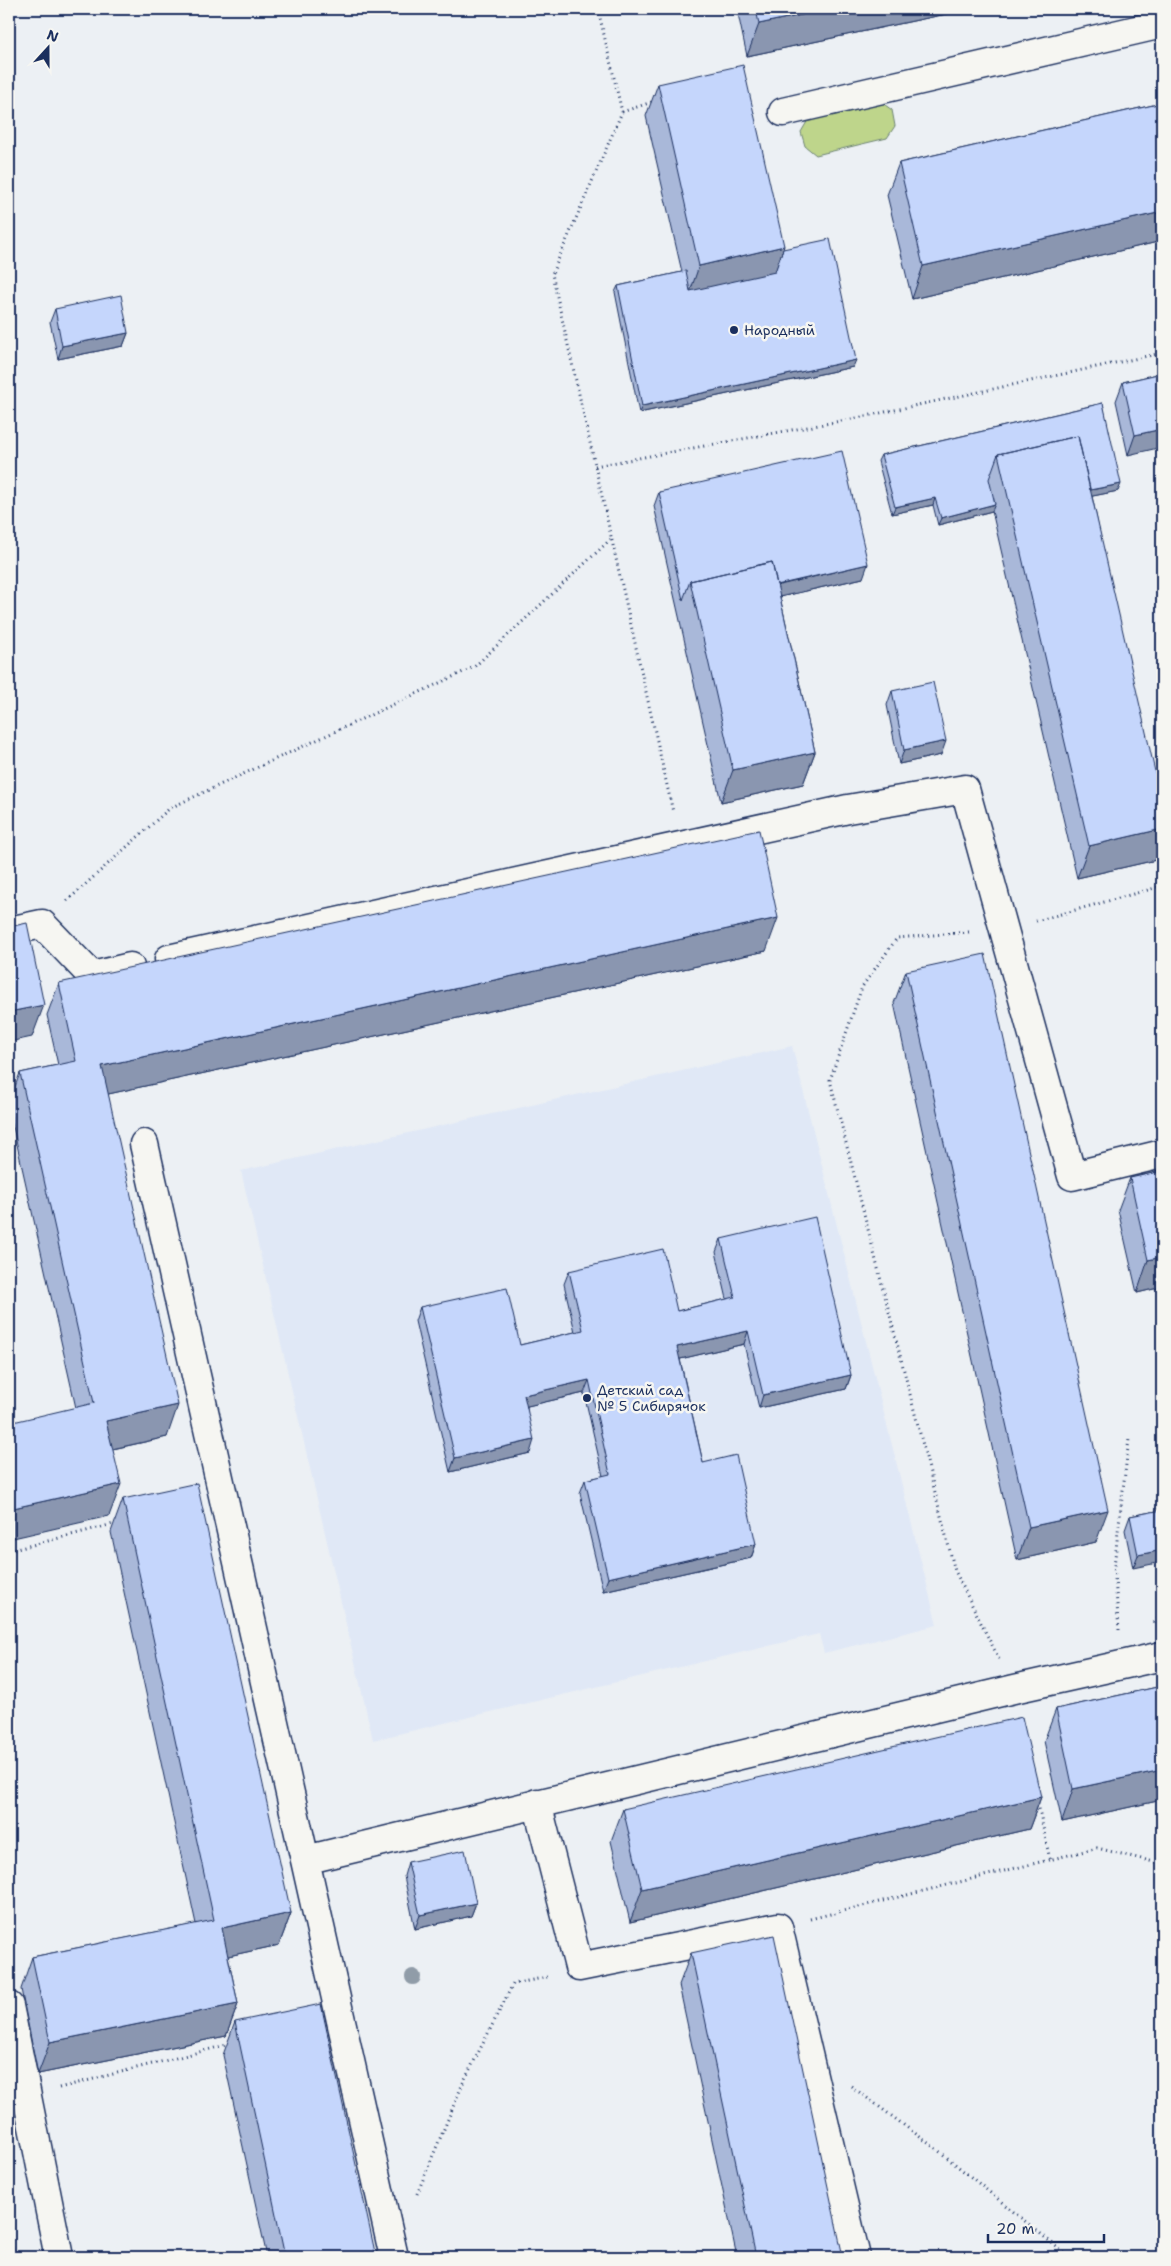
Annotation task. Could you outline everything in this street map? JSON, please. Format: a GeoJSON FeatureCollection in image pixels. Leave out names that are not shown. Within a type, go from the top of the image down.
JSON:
{"type":"FeatureCollection","features":[{"type":"Feature","properties":{"kind":"street"},"geometry":{"type":"LineString","coordinates":[[784,112],[1162,24]]}},
{"type":"Feature","properties":{"kind":"street"},"geometry":{"type":"LineString","coordinates":[[9,931],[42,924],[92,976],[848,809],[965,789],[1072,1176],[1162,1154]]}},
{"type":"Feature","properties":{"kind":"street"},"geometry":{"type":"LineString","coordinates":[[144,1144],[394,2257]]}},
{"type":"Feature","properties":{"kind":"street"},"geometry":{"type":"LineString","coordinates":[[305,1860],[1014,1689],[1162,1656]]}},
{"type":"Feature","properties":{"kind":"street"},"geometry":{"type":"LineString","coordinates":[[537,1803],[579,1967],[778,1927],[856,2257]]}},
{"type":"Feature","properties":{"kind":"street"},"geometry":{"type":"LineString","coordinates":[[9,2006],[59,2257]]}},
{"type":"Feature","properties":{"kind":"path"},"geometry":{"type":"LineString","coordinates":[[598,9],[622,112],[552,274],[681,846]]}},
{"type":"Feature","properties":{"kind":"path"},"geometry":{"type":"LineString","coordinates":[[622,112],[657,100]]}},
{"type":"Feature","properties":{"kind":"path"},"geometry":{"type":"LineString","coordinates":[[595,466],[857,418],[1162,353]]}},
{"type":"Feature","properties":{"kind":"path"},"geometry":{"type":"LineString","coordinates":[[42,924],[170,808],[474,667],[612,539]]}},
{"type":"Feature","properties":{"kind":"path"},"geometry":{"type":"LineString","coordinates":[[1014,1689],[955,1571],[830,1080],[862,987],[897,938],[1004,930],[1162,886]]}},
{"type":"Feature","properties":{"kind":"path"},"geometry":{"type":"LineString","coordinates":[[1121,1664],[1114,1566],[1129,1439]]}},
{"type":"Feature","properties":{"kind":"path"},"geometry":{"type":"LineString","coordinates":[[9,1551],[98,1530],[126,1520]]}},
{"type":"Feature","properties":{"kind":"path"},"geometry":{"type":"LineString","coordinates":[[1036,1793],[1050,1860]]}},
{"type":"Feature","properties":{"kind":"path"},"geometry":{"type":"LineString","coordinates":[[778,1927],[1097,1848],[1162,1864]]}},
{"type":"Feature","properties":{"kind":"path"},"geometry":{"type":"LineString","coordinates":[[415,2199],[463,2083],[513,1984],[564,1973],[579,1967]]}},
{"type":"Feature","properties":{"kind":"path"},"geometry":{"type":"LineString","coordinates":[[27,2097],[238,2042]]}},
{"type":"Feature","properties":{"kind":"path"},"geometry":{"type":"LineString","coordinates":[[808,2053],[939,2151],[1069,2257]]}},
{"type":"Feature","properties":{"kind":"shaded area","name":"Детский сад № 5 Сибирячок"},"geometry":{"type":"Polygon","coordinates":[[[792,1046],[937,1625],[824,1653],[819,1634],[373,1740],[241,1171],[792,1046]]]}},
{"type":"Feature","properties":{"kind":"green space"},"geometry":{"type":"Polygon","coordinates":[[[881,102],[892,110],[895,126],[887,138],[816,155],[805,146],[801,132],[808,120],[881,102]]]}},
{"type":"Feature","properties":{"kind":"building"},"geometry":{"type":"Polygon","coordinates":[[[756,9],[829,9],[759,24],[756,9]]]}},
{"type":"Feature","properties":{"kind":"building"},"geometry":{"type":"Polygon","coordinates":[[[743,65],[784,246],[699,266],[658,84],[743,65]]]}},
{"type":"Feature","properties":{"kind":"building"},"geometry":{"type":"Polygon","coordinates":[[[1162,103],[1162,212],[923,266],[899,163],[1162,103]]]}},
{"type":"Feature","properties":{"kind":"building","name":"Народный"},"geometry":{"type":"Polygon","coordinates":[[[830,239],[856,360],[642,406],[618,286],[686,271],[690,291],[775,272],[783,249],[830,239]]]}},
{"type":"Feature","properties":{"kind":"building"},"geometry":{"type":"Polygon","coordinates":[[[121,295],[128,333],[62,346],[55,309],[121,295]]]}},
{"type":"Feature","properties":{"kind":"building"},"geometry":{"type":"Polygon","coordinates":[[[1162,373],[1162,429],[1135,435],[1123,382],[1162,373]]]}},
{"type":"Feature","properties":{"kind":"building"},"geometry":{"type":"Polygon","coordinates":[[[1103,403],[1121,484],[1090,490],[1078,436],[998,454],[989,479],[995,504],[941,518],[935,498],[895,507],[881,455],[1103,403]]]}},
{"type":"Feature","properties":{"kind":"building"},"geometry":{"type":"Polygon","coordinates":[[[1078,436],[1162,802],[1162,829],[1089,846],[998,454],[1078,436]]]}},
{"type":"Feature","properties":{"kind":"building"},"geometry":{"type":"Polygon","coordinates":[[[842,451],[868,564],[777,585],[772,562],[690,581],[683,600],[659,492],[842,451]]]}},
{"type":"Feature","properties":{"kind":"building"},"geometry":{"type":"Polygon","coordinates":[[[772,562],[815,752],[733,770],[690,581],[772,562]]]}},
{"type":"Feature","properties":{"kind":"building"},"geometry":{"type":"Polygon","coordinates":[[[933,682],[946,741],[904,750],[892,691],[933,682]]]}},
{"type":"Feature","properties":{"kind":"building"},"geometry":{"type":"Polygon","coordinates":[[[759,830],[778,918],[102,1066],[178,1405],[106,1421],[121,1484],[9,1509],[9,1423],[94,1403],[20,1073],[76,1061],[59,983],[759,830]]]}},
{"type":"Feature","properties":{"kind":"building"},"geometry":{"type":"Polygon","coordinates":[[[27,923],[44,1005],[9,1012],[9,927],[27,923]]]}},
{"type":"Feature","properties":{"kind":"building"},"geometry":{"type":"Polygon","coordinates":[[[985,954],[1108,1510],[1029,1527],[906,971],[985,954]]]}},
{"type":"Feature","properties":{"kind":"building"},"geometry":{"type":"Polygon","coordinates":[[[1162,1171],[1162,1257],[1148,1260],[1130,1178],[1162,1171]]]}},
{"type":"Feature","properties":{"kind":"building"},"geometry":{"type":"Polygon","coordinates":[[[815,1217],[851,1375],[763,1395],[748,1331],[677,1347],[703,1463],[736,1455],[756,1544],[608,1578],[585,1480],[610,1474],[589,1380],[524,1395],[534,1440],[455,1458],[420,1307],[507,1288],[520,1345],[583,1330],[569,1271],[663,1249],[677,1311],[735,1297],[721,1239],[815,1217]]]}},
{"type":"Feature","properties":{"kind":"building"},"geometry":{"type":"Polygon","coordinates":[[[197,1483],[291,1913],[222,1928],[238,2004],[50,2042],[32,1957],[214,1920],[123,1499],[197,1483]]]}},
{"type":"Feature","properties":{"kind":"building"},"geometry":{"type":"Polygon","coordinates":[[[1162,1510],[1162,1550],[1138,1555],[1130,1516],[1162,1510]]]}},
{"type":"Feature","properties":{"kind":"building"},"geometry":{"type":"Polygon","coordinates":[[[1162,1686],[1162,1770],[1073,1789],[1056,1709],[1162,1686]]]}},
{"type":"Feature","properties":{"kind":"building"},"geometry":{"type":"Polygon","coordinates":[[[1022,1717],[1041,1797],[642,1889],[623,1809],[1022,1717]]]}},
{"type":"Feature","properties":{"kind":"building"},"geometry":{"type":"Polygon","coordinates":[[[465,1850],[476,1903],[420,1915],[408,1862],[465,1850]]]}},
{"type":"Feature","properties":{"kind":"building"},"geometry":{"type":"Polygon","coordinates":[[[774,1935],[843,2257],[756,2257],[691,1953],[774,1935]]]}},
{"type":"Feature","properties":{"kind":"building"},"geometry":{"type":"Polygon","coordinates":[[[321,2004],[376,2257],[285,2257],[235,2022],[321,2004]]]}},
{"type":"Feature","properties":{"kind":"building"},"geometry":{"type":"Polygon","coordinates":[[[9,2229],[15,2257],[9,2257],[9,2229]]]}},
{"type":"Feature","properties":{"kind":"place","name":"Народный"},"geometry":{"type":"Point","coordinates":[734,330]}},
{"type":"Feature","properties":{"kind":"place","name":"Детский сад № 5 Сибирячок"},"geometry":{"type":"Point","coordinates":[587,1398]}}]}
